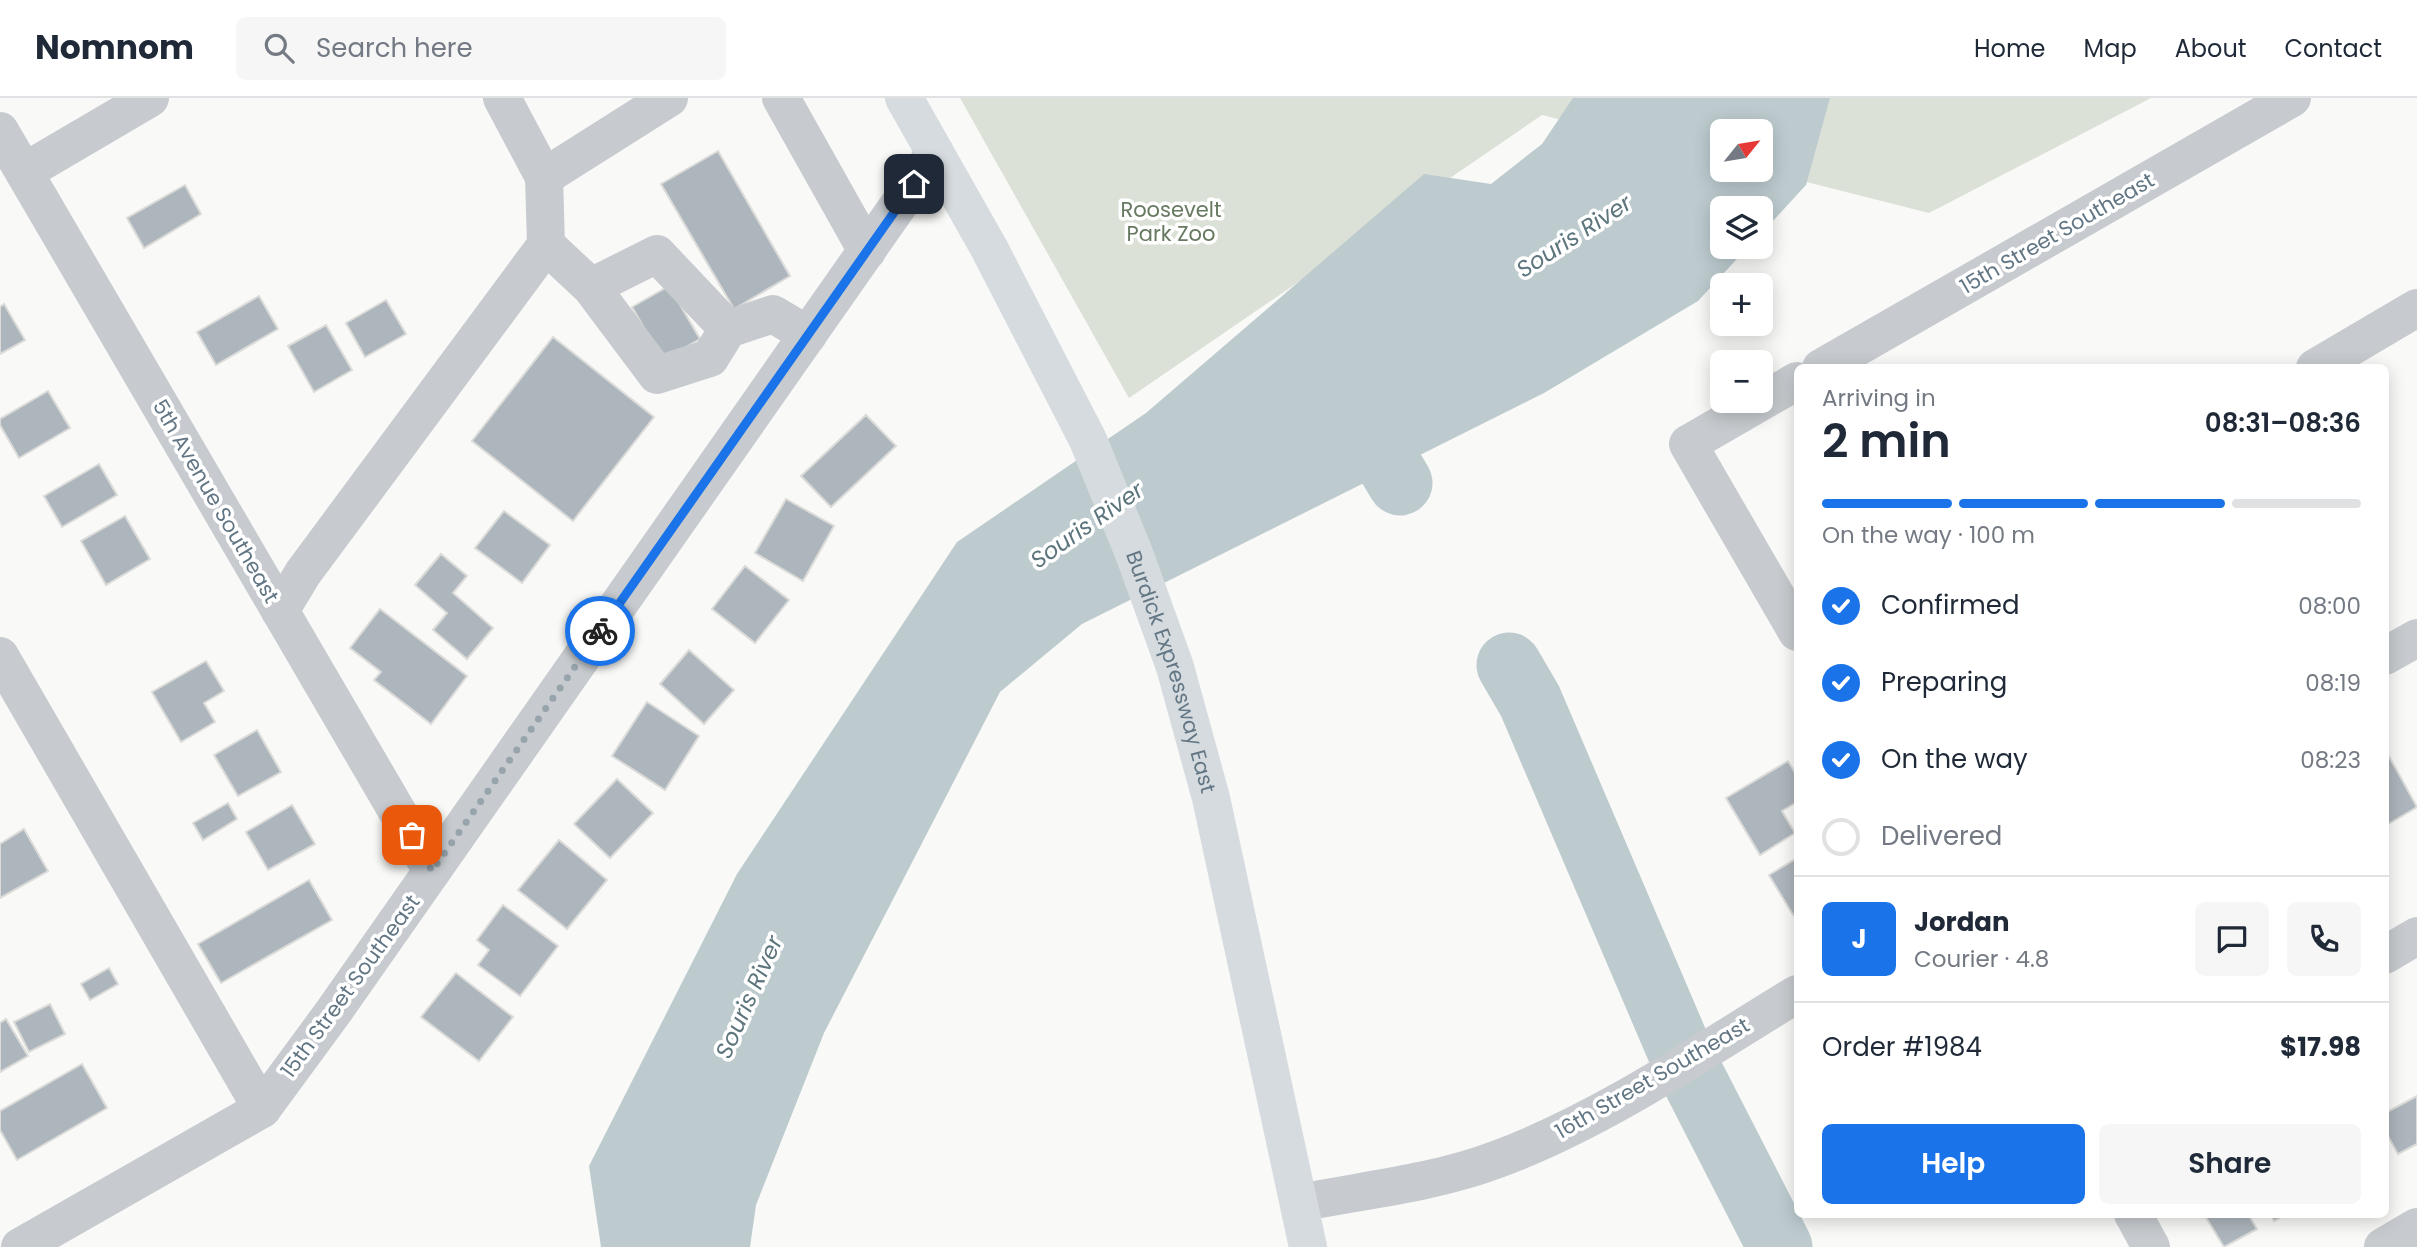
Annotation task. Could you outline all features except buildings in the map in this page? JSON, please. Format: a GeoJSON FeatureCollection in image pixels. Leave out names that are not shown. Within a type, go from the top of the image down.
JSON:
{"type":"FeatureCollection","features":[{"type":"Feature","properties":{"kind":"main road","name":"Burdick Expressway East"},"geometry":{"type":"LineString","coordinates":[[904,98],[1042,347],[1088,440],[1135,556],[1175,667],[1211,798],[1308,1247]]}},
{"type":"Feature","properties":{"kind":"street"},"geometry":{"type":"LineString","coordinates":[[24,172],[150,98]]}},
{"type":"Feature","properties":{"kind":"street"},"geometry":{"type":"LineString","coordinates":[[280,611],[303,573],[547,245],[544,177],[502,98]]}},
{"type":"Feature","properties":{"kind":"street"},"geometry":{"type":"LineString","coordinates":[[544,177],[668,98]]}},
{"type":"Feature","properties":{"kind":"street"},"geometry":{"type":"LineString","coordinates":[[781,98],[867,251]]}},
{"type":"Feature","properties":{"kind":"street","name":"15th Street Southeast"},"geometry":{"type":"LineString","coordinates":[[1828,364],[2292,98]]}},
{"type":"Feature","properties":{"kind":"street","name":"5th Avenue Southeast"},"geometry":{"type":"LineString","coordinates":[[0,131],[432,871]]}},
{"type":"Feature","properties":{"kind":"street","name":"15th Street Southeast"},"geometry":{"type":"LineString","coordinates":[[18,1247],[262,1109],[935,153]]}},
{"type":"Feature","properties":{"kind":"street"},"geometry":{"type":"LineString","coordinates":[[547,245],[591,287],[657,375],[710,358],[728,330],[773,314],[808,335]]}},
{"type":"Feature","properties":{"kind":"street"},"geometry":{"type":"LineString","coordinates":[[591,287],[657,254],[728,330]]}},
{"type":"Feature","properties":{"kind":"street"},"geometry":{"type":"LineString","coordinates":[[2322,364],[2417,309]]}},
{"type":"Feature","properties":{"kind":"street"},"geometry":{"type":"LineString","coordinates":[[1794,383],[1688,444],[1794,627]]}},
{"type":"Feature","properties":{"kind":"street"},"geometry":{"type":"LineString","coordinates":[[2389,654],[2417,638]]}},
{"type":"Feature","properties":{"kind":"street"},"geometry":{"type":"LineString","coordinates":[[0,656],[262,1109]]}},
{"type":"Feature","properties":{"kind":"street"},"geometry":{"type":"LineString","coordinates":[[2389,953],[2417,936]]}},
{"type":"Feature","properties":{"kind":"street","name":"16th Street Southeast"},"geometry":{"type":"LineString","coordinates":[[1300,1203],[1455,1173],[1499,1159],[1603,1110],[1784,1003]]}},
{"type":"Feature","properties":{"kind":"street"},"geometry":{"type":"LineString","coordinates":[[2135,1218],[2151,1247]]}},
{"type":"Feature","properties":{"kind":"street"},"geometry":{"type":"LineString","coordinates":[[0,1220],[18,1247]]}},
{"type":"Feature","properties":{"kind":"street"},"geometry":{"type":"LineString","coordinates":[[2383,1247],[2417,1227]]}},
{"type":"Feature","properties":{"kind":"green space","name":"Roosevelt Park Zoo"},"geometry":{"type":"Polygon","coordinates":[[[960,98],[2151,98],[1929,213],[1773,174],[1773,119],[1710,119],[1710,157],[1542,115],[1129,398],[960,98]]]}},
{"type":"Feature","properties":{"kind":"water","name":"Souris River"},"geometry":{"type":"Polygon","coordinates":[[[1573,98],[1830,98],[1806,185],[1773,221],[1773,196],[1710,196],[1710,259],[1737,259],[1724,273],[1710,273],[1710,288],[1698,301],[1544,393],[1082,624],[1000,692],[824,1033],[756,1205],[750,1247],[601,1247],[589,1166],[737,874],[957,542],[1146,413],[1424,174],[1491,184],[1542,144],[1573,98]]]}},
{"type":"Feature","properties":{"kind":"waterway"},"geometry":{"type":"LineString","coordinates":[[1346,393],[1400,483]]}},
{"type":"Feature","properties":{"kind":"waterway"},"geometry":{"type":"LineString","coordinates":[[1509,665],[1530,701],[1681,1054],[1780,1247]]}},
{"type":"Feature","properties":{"kind":"way so far"},"geometry":{"type":"LineString","coordinates":[[412,835],[432,871],[600,631]]}},
{"type":"Feature","properties":{"kind":"route"},"geometry":{"type":"LineString","coordinates":[[600,631],[914,184]]}}]}
